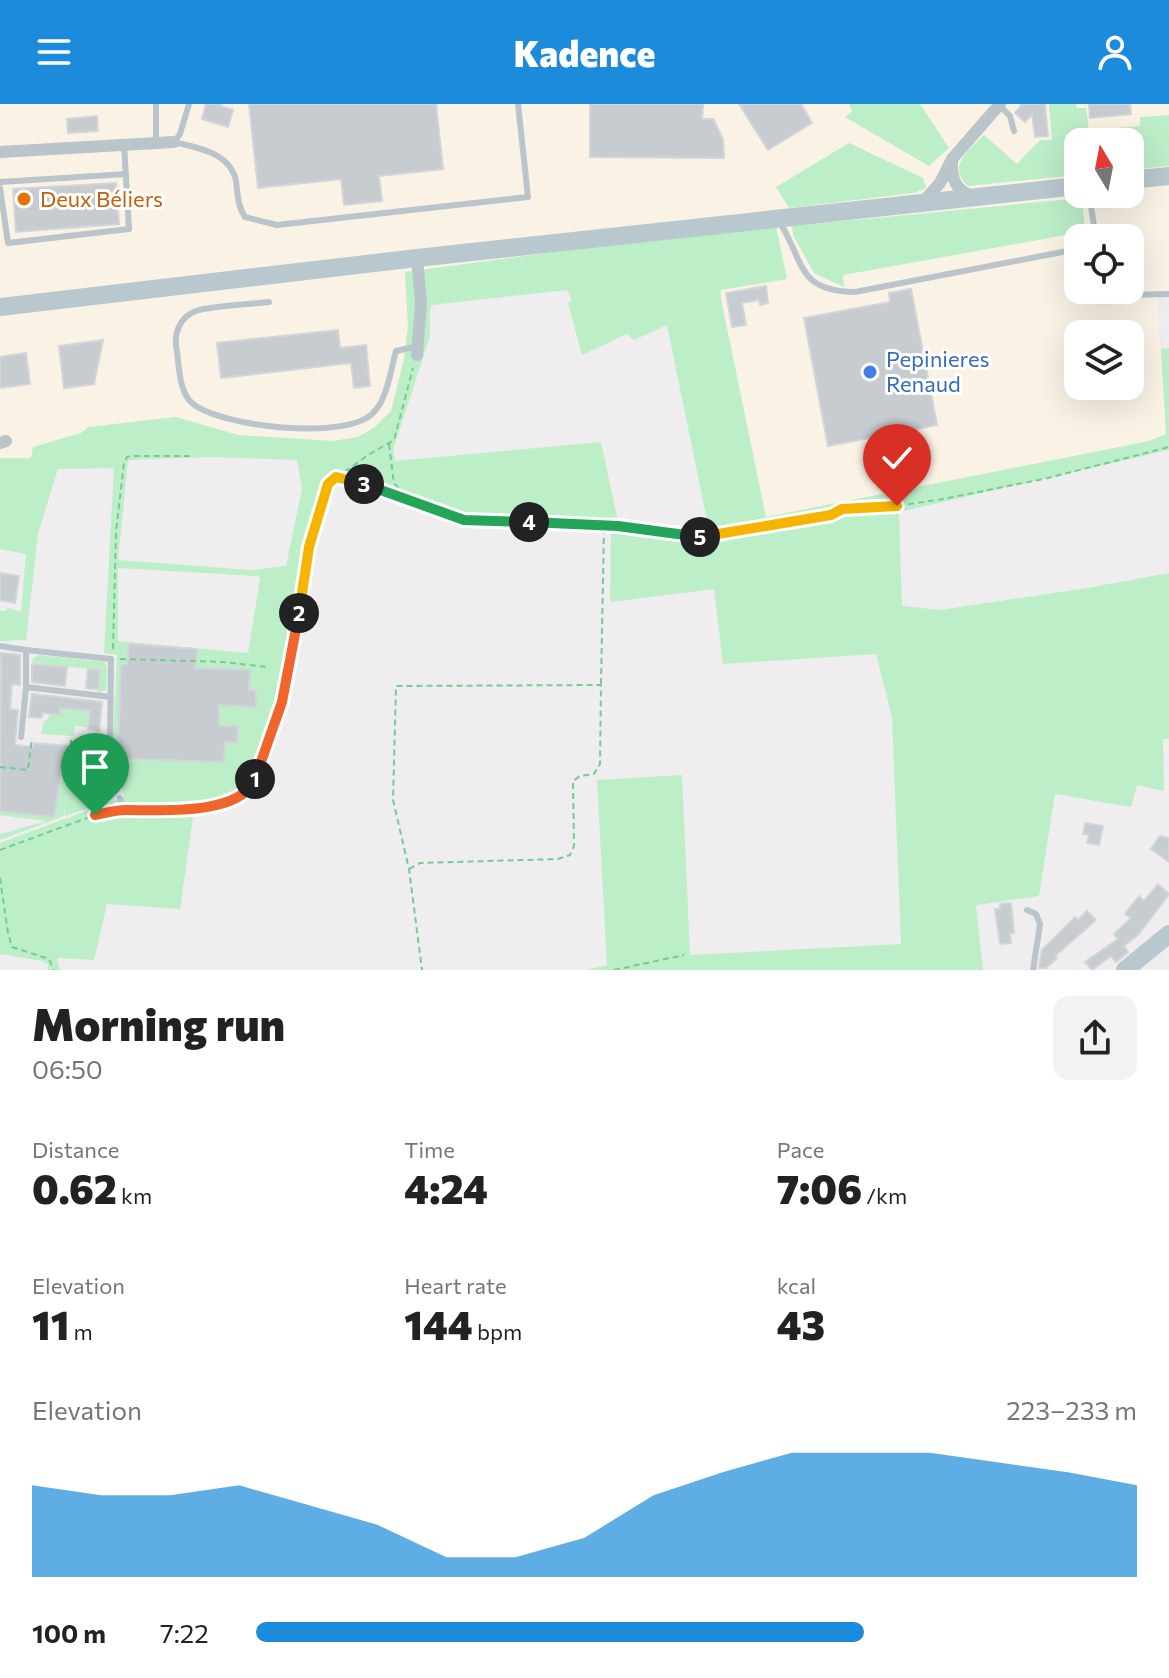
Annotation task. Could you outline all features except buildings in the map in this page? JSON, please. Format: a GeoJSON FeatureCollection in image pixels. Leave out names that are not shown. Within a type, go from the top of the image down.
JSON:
{"type":"FeatureCollection","features":[{"type":"Feature","properties":{"kind":"main road"},"geometry":{"type":"LineString","coordinates":[[1144,179],[1169,176]]}},
{"type":"Feature","properties":{"kind":"main road"},"geometry":{"type":"LineString","coordinates":[[0,307],[1064,187]]}},
{"type":"Feature","properties":{"kind":"main road"},"geometry":{"type":"LineString","coordinates":[[1125,970],[1169,934]]}},
{"type":"Feature","properties":{"kind":"street"},"geometry":{"type":"LineString","coordinates":[[923,202],[940,183],[952,159],[999,105]]}},
{"type":"Feature","properties":{"kind":"street"},"geometry":{"type":"LineString","coordinates":[[0,152],[174,142]]}},
{"type":"Feature","properties":{"kind":"street"},"geometry":{"type":"LineString","coordinates":[[952,159],[955,184],[959,190],[973,197]]}},
{"type":"Feature","properties":{"kind":"street"},"geometry":{"type":"LineString","coordinates":[[417,258],[421,303],[417,351]]}},
{"type":"Feature","properties":{"kind":"lane"},"geometry":{"type":"LineString","coordinates":[[156,104],[156,143]]}},
{"type":"Feature","properties":{"kind":"lane"},"geometry":{"type":"LineString","coordinates":[[189,104],[180,134],[174,142],[223,159],[232,169],[239,208],[245,217],[277,225],[528,197],[518,104]]}},
{"type":"Feature","properties":{"kind":"lane"},"geometry":{"type":"LineString","coordinates":[[999,105],[1010,116],[1014,131]]}},
{"type":"Feature","properties":{"kind":"lane"},"geometry":{"type":"LineString","coordinates":[[0,188],[8,243],[129,229],[124,144]]}},
{"type":"Feature","properties":{"kind":"lane"},"geometry":{"type":"LineString","coordinates":[[0,182],[126,174]]}},
{"type":"Feature","properties":{"kind":"lane"},"geometry":{"type":"LineString","coordinates":[[777,218],[806,276],[817,286],[833,292],[855,292],[1064,252]]}},
{"type":"Feature","properties":{"kind":"lane"},"geometry":{"type":"LineString","coordinates":[[1144,295],[1169,294]]}},
{"type":"Feature","properties":{"kind":"lane"},"geometry":{"type":"LineString","coordinates":[[269,302],[195,311],[179,325],[175,341],[185,396],[194,405],[231,421],[264,427],[345,425],[365,420],[375,412],[396,351],[417,351]]}},
{"type":"Feature","properties":{"kind":"lane"},"geometry":{"type":"LineString","coordinates":[[0,646],[111,659],[110,743]]}},
{"type":"Feature","properties":{"kind":"lane"},"geometry":{"type":"LineString","coordinates":[[21,737],[26,650]]}},
{"type":"Feature","properties":{"kind":"lane"},"geometry":{"type":"LineString","coordinates":[[26,687],[111,697]]}},
{"type":"Feature","properties":{"kind":"lane"},"geometry":{"type":"LineString","coordinates":[[120,798],[124,810]]}},
{"type":"Feature","properties":{"kind":"lane"},"geometry":{"type":"LineString","coordinates":[[1027,910],[1036,914],[1040,924],[1033,970]]}},
{"type":"Feature","properties":{"kind":"path"},"geometry":{"type":"LineString","coordinates":[[0,850],[95,815],[214,804],[235,799],[250,789],[282,702],[295,647],[309,547],[328,484],[394,440],[417,351]]}},
{"type":"Feature","properties":{"kind":"path"},"geometry":{"type":"LineString","coordinates":[[389,444],[394,483],[408,499],[413,504],[464,520],[604,525],[690,537],[709,537],[831,515],[842,509],[897,506],[958,496],[1048,478],[1169,447]]}},
{"type":"Feature","properties":{"kind":"path"},"geometry":{"type":"LineString","coordinates":[[192,456],[132,456],[127,457],[124,463],[116,532],[111,659],[223,662],[267,667]]}},
{"type":"Feature","properties":{"kind":"path"},"geometry":{"type":"LineString","coordinates":[[336,477],[408,499]]}},
{"type":"Feature","properties":{"kind":"path"},"geometry":{"type":"LineString","coordinates":[[409,869],[420,863],[558,859],[573,851],[573,781],[580,776],[594,774],[600,764],[604,525]]}},
{"type":"Feature","properties":{"kind":"path"},"geometry":{"type":"LineString","coordinates":[[422,970],[409,869],[393,800],[396,686],[601,685]]}},
{"type":"Feature","properties":{"kind":"path"},"geometry":{"type":"LineString","coordinates":[[0,767],[28,770],[32,738]]}},
{"type":"Feature","properties":{"kind":"path"},"geometry":{"type":"LineString","coordinates":[[71,740],[70,769],[76,773],[78,770]]}},
{"type":"Feature","properties":{"kind":"path"},"geometry":{"type":"LineString","coordinates":[[0,878],[12,947],[49,959],[54,970]]}},
{"type":"Feature","properties":{"kind":"path"},"geometry":{"type":"LineString","coordinates":[[614,970],[684,955]]}},
{"type":"Feature","properties":{"kind":"shaded area"},"geometry":{"type":"Polygon","coordinates":[[[0,104],[1169,104],[1169,294],[1157,296],[1166,434],[1149,441],[765,517],[721,290],[787,279],[600,246],[405,272],[408,326],[404,359],[391,411],[375,427],[358,437],[333,441],[238,435],[176,417],[81,433],[33,447],[31,458],[0,458],[0,104]]]}},
{"type":"Feature","properties":{"kind":"green space"},"geometry":{"type":"Polygon","coordinates":[[[849,104],[920,104],[949,148],[929,166],[845,117],[852,111],[849,104]]]}},
{"type":"Feature","properties":{"kind":"green space"},"geometry":{"type":"Polygon","coordinates":[[[1049,104],[1076,104],[1077,108],[1086,108],[1089,128],[1064,128],[1064,176],[968,186],[959,172],[962,159],[984,135],[1017,164],[1040,140],[1052,140],[1049,104]]]}},
{"type":"Feature","properties":{"kind":"green space"},"geometry":{"type":"Polygon","coordinates":[[[1169,115],[1169,166],[1144,169],[1144,128],[1114,128],[1140,126],[1140,117],[1169,115]]]}},
{"type":"Feature","properties":{"kind":"green space"},"geometry":{"type":"Polygon","coordinates":[[[849,143],[923,178],[926,188],[914,193],[789,208],[776,187],[849,143]]]}},
{"type":"Feature","properties":{"kind":"green space"},"geometry":{"type":"Polygon","coordinates":[[[1064,200],[1064,208],[1083,208],[1084,224],[1064,224],[1064,235],[843,275],[844,287],[814,273],[793,235],[792,226],[1064,200]]]}},
{"type":"Feature","properties":{"kind":"green space"},"geometry":{"type":"Polygon","coordinates":[[[776,226],[787,279],[721,290],[766,517],[1149,441],[1166,434],[1161,349],[1169,348],[1169,450],[899,512],[902,606],[940,610],[1169,573],[1169,739],[1163,739],[1164,791],[1137,785],[1131,807],[1055,794],[1039,896],[976,905],[983,970],[587,970],[607,965],[597,780],[682,775],[690,955],[901,944],[892,717],[876,654],[723,664],[714,589],[610,602],[611,531],[465,523],[342,484],[330,496],[321,517],[291,690],[263,765],[263,779],[255,797],[193,817],[180,909],[107,904],[94,960],[57,958],[60,970],[48,970],[48,964],[43,961],[0,954],[0,843],[124,797],[113,741],[117,655],[104,653],[114,468],[58,469],[38,533],[26,640],[0,641],[0,611],[8,608],[21,612],[26,554],[0,549],[0,458],[31,458],[33,447],[81,433],[88,427],[176,417],[238,435],[333,441],[358,437],[375,427],[391,411],[404,359],[408,326],[405,272],[776,226]],[[567,290],[432,305],[430,336],[393,450],[395,461],[601,442],[618,521],[686,532],[709,530],[667,325],[634,340],[627,334],[582,355],[567,290]],[[213,457],[128,460],[118,560],[251,570],[286,566],[302,489],[297,460],[213,457]],[[118,568],[118,641],[248,653],[260,579],[258,576],[118,568]]]}},
{"type":"Feature","properties":{"kind":"green space"},"geometry":{"type":"Polygon","coordinates":[[[39,655],[105,662],[106,690],[98,693],[100,670],[32,663],[33,658],[39,655]]]}},
{"type":"Feature","properties":{"kind":"green space"},"geometry":{"type":"Polygon","coordinates":[[[61,708],[89,711],[87,727],[75,726],[74,736],[41,734],[43,724],[51,714],[60,715],[61,708]]]}},
{"type":"Feature","properties":{"kind":"green space"},"geometry":{"type":"Polygon","coordinates":[[[85,761],[89,761],[92,807],[65,816],[65,808],[64,816],[0,840],[0,834],[47,821],[0,815],[0,811],[54,817],[62,777],[0,771],[0,765],[66,768],[67,774],[77,774],[83,771],[85,761]]]}},
{"type":"Feature","properties":{"kind":"place","name":"Deux Béliers"},"geometry":{"type":"Point","coordinates":[24,199]}},
{"type":"Feature","properties":{"kind":"place","name":"Pepinieres Renaud"},"geometry":{"type":"Point","coordinates":[870,372]}},
{"type":"Feature","properties":{"kind":"route"},"geometry":{"type":"LineString","coordinates":[[95,815],[214,804],[235,799],[250,789],[282,702],[293,659],[304,575],[318,512],[328,484],[336,477],[372,486],[408,499],[413,504],[464,520],[618,526],[690,537],[741,532],[831,515],[842,509],[897,506]]}}]}
